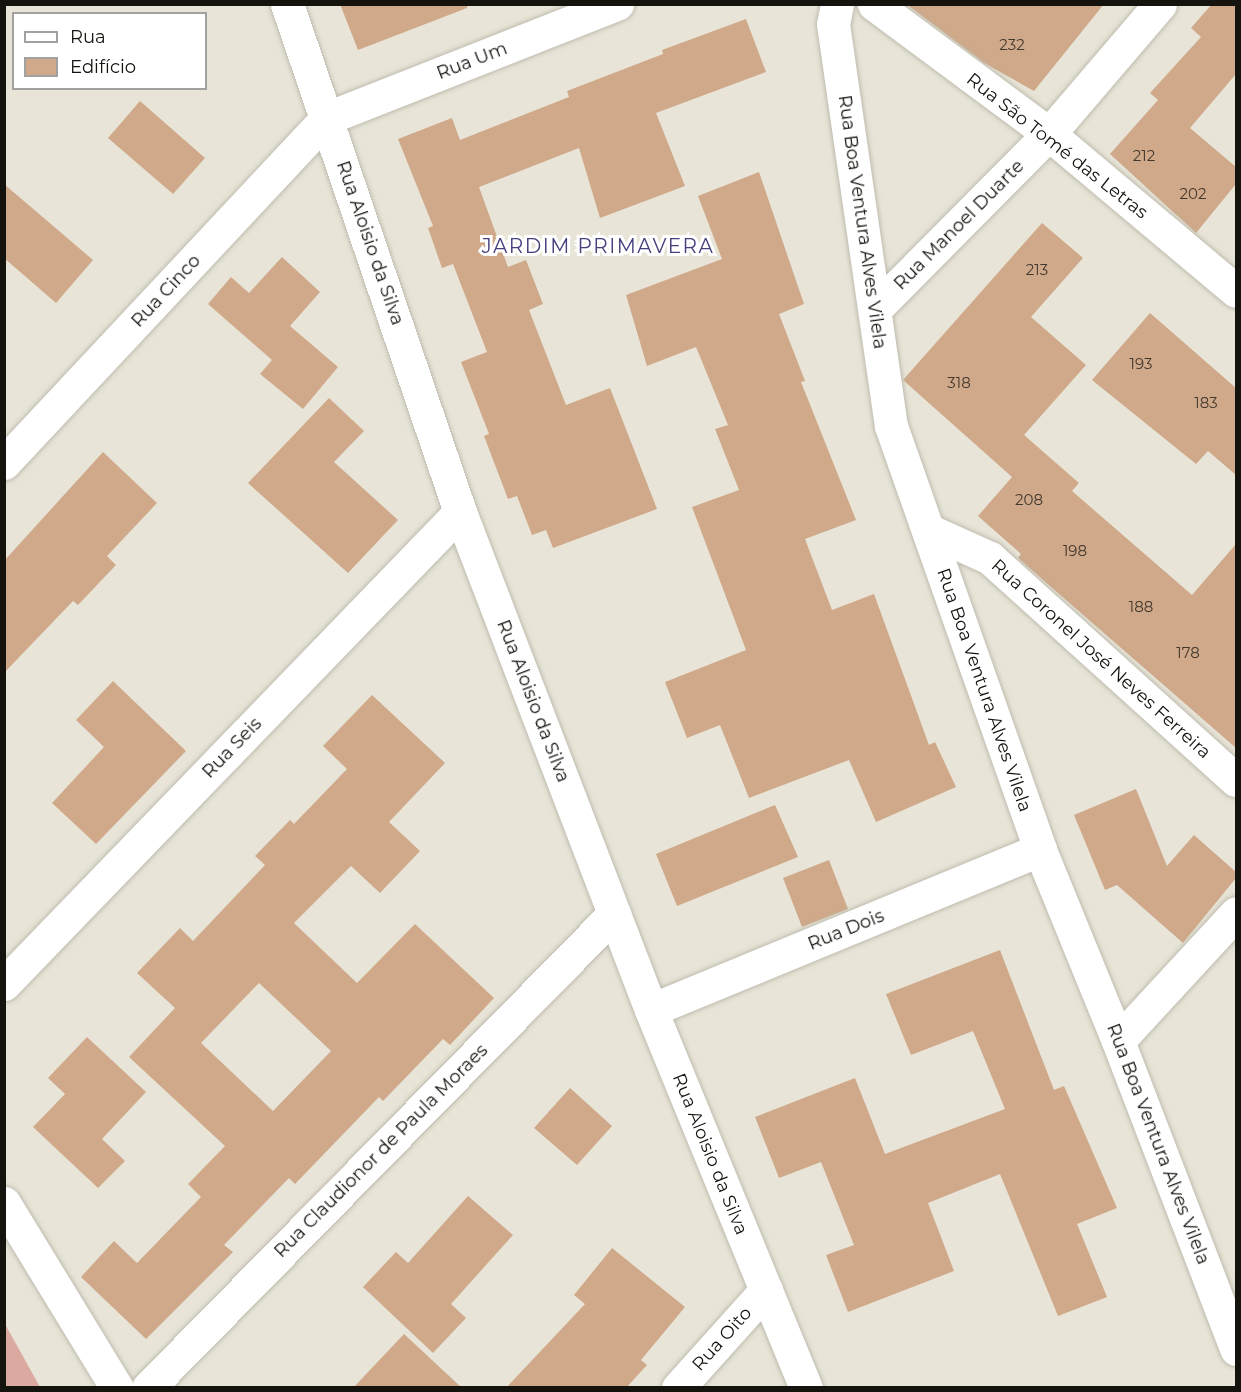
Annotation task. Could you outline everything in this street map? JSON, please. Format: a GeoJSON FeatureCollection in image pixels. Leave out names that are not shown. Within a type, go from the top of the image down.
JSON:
{"type":"FeatureCollection","features":[{"type":"Feature","properties":{"kind":"street","name":"Rua Aloisio da Silva"},"geometry":{"type":"LineString","coordinates":[[287,4],[460,512],[651,1010],[806,1388]]}},
{"type":"Feature","properties":{"kind":"street","name":"Rua Um"},"geometry":{"type":"LineString","coordinates":[[327,118],[616,4]]}},
{"type":"Feature","properties":{"kind":"street","name":"Rua Boa Ventura Alves Vilela"},"geometry":{"type":"LineString","coordinates":[[837,4],[832,24],[891,426],[1040,850],[1205,1262],[1236,1349]]}},
{"type":"Feature","properties":{"kind":"street","name":"Rua São Tomé das Letras"},"geometry":{"type":"LineString","coordinates":[[874,4],[1048,135],[1236,291]]}},
{"type":"Feature","properties":{"kind":"street","name":"Rua Manoel Duarte"},"geometry":{"type":"LineString","coordinates":[[875,309],[1048,135],[1160,4]]}},
{"type":"Feature","properties":{"kind":"street","name":"Rua Cinco"},"geometry":{"type":"LineString","coordinates":[[4,463],[327,118]]}},
{"type":"Feature","properties":{"kind":"street","name":"Rua Seis"},"geometry":{"type":"LineString","coordinates":[[4,984],[460,512]]}},
{"type":"Feature","properties":{"kind":"street","name":"Rua Coronel José Neves Ferreira"},"geometry":{"type":"LineString","coordinates":[[928,530],[990,558],[1236,780]]}},
{"type":"Feature","properties":{"kind":"street","name":"Rua Dois"},"geometry":{"type":"LineString","coordinates":[[651,1010],[1040,850]]}},
{"type":"Feature","properties":{"kind":"street"},"geometry":{"type":"LineString","coordinates":[[1118,1041],[1236,913]]}},
{"type":"Feature","properties":{"kind":"street","name":"Rua Claudionor de Paula Moraes"},"geometry":{"type":"LineString","coordinates":[[148,1388],[614,914]]}},
{"type":"Feature","properties":{"kind":"street"},"geometry":{"type":"LineString","coordinates":[[4,1203],[117,1388]]}},
{"type":"Feature","properties":{"kind":"street"},"geometry":{"type":"LineString","coordinates":[[1205,1262],[1236,1277]]}},
{"type":"Feature","properties":{"kind":"street","name":"Rua Oito"},"geometry":{"type":"LineString","coordinates":[[678,1388],[766,1290]]}},
{"type":"Feature","properties":{"kind":"shaded area"},"geometry":{"type":"Polygon","coordinates":[[[5,1324],[40,1387],[5,1387],[5,1324]]]}},
{"type":"Feature","properties":{"kind":"building"},"geometry":{"type":"Polygon","coordinates":[[[340,4],[467,4],[467,8],[358,50],[340,4]]]}},
{"type":"Feature","properties":{"kind":"building"},"geometry":{"type":"Polygon","coordinates":[[[906,4],[1104,4],[1034,91],[984,63],[906,4]]]}},
{"type":"Feature","properties":{"kind":"building"},"geometry":{"type":"Polygon","coordinates":[[[1212,4],[1236,4],[1236,74],[1190,128],[1236,167],[1236,184],[1196,233],[1110,154],[1158,100],[1150,93],[1201,37],[1191,28],[1212,4]]]}},
{"type":"Feature","properties":{"kind":"building"},"geometry":{"type":"Polygon","coordinates":[[[746,19],[766,72],[656,113],[685,186],[600,218],[579,148],[479,187],[508,267],[526,260],[543,304],[529,310],[566,405],[610,388],[657,509],[553,548],[546,530],[532,535],[517,496],[508,499],[484,436],[489,434],[461,362],[487,352],[453,264],[442,268],[428,228],[433,226],[398,139],[452,118],[460,140],[569,97],[567,91],[663,54],[662,50],[746,19]]]}},
{"type":"Feature","properties":{"kind":"building"},"geometry":{"type":"Polygon","coordinates":[[[140,101],[205,158],[173,194],[108,138],[140,101]]]}},
{"type":"Feature","properties":{"kind":"building"},"geometry":{"type":"Polygon","coordinates":[[[759,172],[804,304],[779,314],[805,381],[801,382],[856,520],[805,539],[832,610],[874,594],[929,745],[935,742],[956,787],[876,822],[849,760],[749,798],[720,725],[687,738],[665,682],[746,650],[692,507],[739,490],[715,429],[728,425],[696,347],[647,366],[626,295],[722,259],[698,196],[759,172]]]}},
{"type":"Feature","properties":{"kind":"building"},"geometry":{"type":"Polygon","coordinates":[[[4,184],[93,260],[56,303],[4,258],[4,184]]]}},
{"type":"Feature","properties":{"kind":"building"},"geometry":{"type":"Polygon","coordinates":[[[1042,223],[1083,258],[1031,317],[1086,365],[1024,435],[1079,483],[1072,491],[1192,595],[1236,544],[1236,748],[1018,558],[1021,554],[978,516],[1012,477],[903,380],[1042,223]]]}},
{"type":"Feature","properties":{"kind":"building"},"geometry":{"type":"Polygon","coordinates":[[[282,257],[320,292],[290,326],[338,367],[303,409],[260,374],[272,360],[208,304],[231,277],[249,293],[282,257]]]}},
{"type":"Feature","properties":{"kind":"building"},"geometry":{"type":"Polygon","coordinates":[[[1150,313],[1236,388],[1236,475],[1208,451],[1196,464],[1092,380],[1150,313]]]}},
{"type":"Feature","properties":{"kind":"building"},"geometry":{"type":"Polygon","coordinates":[[[329,398],[364,431],[334,462],[398,520],[348,573],[248,483],[329,398]]]}},
{"type":"Feature","properties":{"kind":"building"},"geometry":{"type":"Polygon","coordinates":[[[103,452],[157,503],[107,556],[116,565],[78,605],[73,601],[4,673],[4,561],[103,452]]]}},
{"type":"Feature","properties":{"kind":"building"},"geometry":{"type":"Polygon","coordinates":[[[113,681],[186,751],[96,844],[52,803],[104,747],[76,720],[113,681]]]}},
{"type":"Feature","properties":{"kind":"building"},"geometry":{"type":"Polygon","coordinates":[[[372,695],[445,763],[389,822],[420,851],[380,893],[351,866],[294,923],[357,983],[415,924],[494,998],[450,1045],[443,1039],[383,1101],[379,1097],[295,1184],[289,1178],[224,1245],[233,1252],[146,1339],[81,1277],[114,1241],[137,1263],[201,1197],[188,1184],[225,1146],[129,1057],[175,1008],[137,973],[180,928],[193,941],[265,865],[255,856],[290,820],[294,824],[347,769],[323,746],[372,695]],[[259,983],[201,1043],[273,1111],[331,1051],[259,983]]]}},
{"type":"Feature","properties":{"kind":"building"},"geometry":{"type":"Polygon","coordinates":[[[1136,789],[1167,866],[1194,835],[1236,872],[1236,878],[1183,943],[1117,885],[1105,890],[1074,815],[1136,789]]]}},
{"type":"Feature","properties":{"kind":"building"},"geometry":{"type":"Polygon","coordinates":[[[775,805],[798,857],[677,906],[656,854],[775,805]]]}},
{"type":"Feature","properties":{"kind":"building"},"geometry":{"type":"Polygon","coordinates":[[[829,860],[848,909],[802,927],[783,878],[829,860]]]}},
{"type":"Feature","properties":{"kind":"building"},"geometry":{"type":"Polygon","coordinates":[[[1000,950],[1054,1090],[1064,1086],[1117,1208],[1077,1224],[1107,1297],[1058,1316],[1000,1174],[928,1203],[954,1271],[848,1312],[826,1255],[854,1245],[821,1162],[779,1178],[755,1117],[855,1078],[885,1154],[1005,1109],[973,1031],[911,1055],[886,994],[1000,950]]]}},
{"type":"Feature","properties":{"kind":"building"},"geometry":{"type":"Polygon","coordinates":[[[87,1037],[146,1092],[102,1139],[125,1161],[98,1188],[33,1127],[65,1094],[48,1078],[87,1037]]]}},
{"type":"Feature","properties":{"kind":"building"},"geometry":{"type":"Polygon","coordinates":[[[570,1088],[612,1126],[577,1165],[534,1128],[570,1088]]]}},
{"type":"Feature","properties":{"kind":"building"},"geometry":{"type":"Polygon","coordinates":[[[468,1196],[513,1235],[451,1304],[466,1318],[433,1353],[363,1287],[396,1252],[408,1263],[468,1196]]]}},
{"type":"Feature","properties":{"kind":"building"},"geometry":{"type":"Polygon","coordinates":[[[612,1248],[685,1307],[641,1360],[647,1365],[626,1388],[506,1388],[585,1304],[574,1295],[612,1248]]]}},
{"type":"Feature","properties":{"kind":"building"},"geometry":{"type":"Polygon","coordinates":[[[404,1334],[462,1388],[353,1388],[404,1334]]]}},
{"type":"Feature","properties":{"kind":"district","name":"JARDIM PRIMAVERA"},"geometry":{"type":"Point","coordinates":[598,246]}}]}
